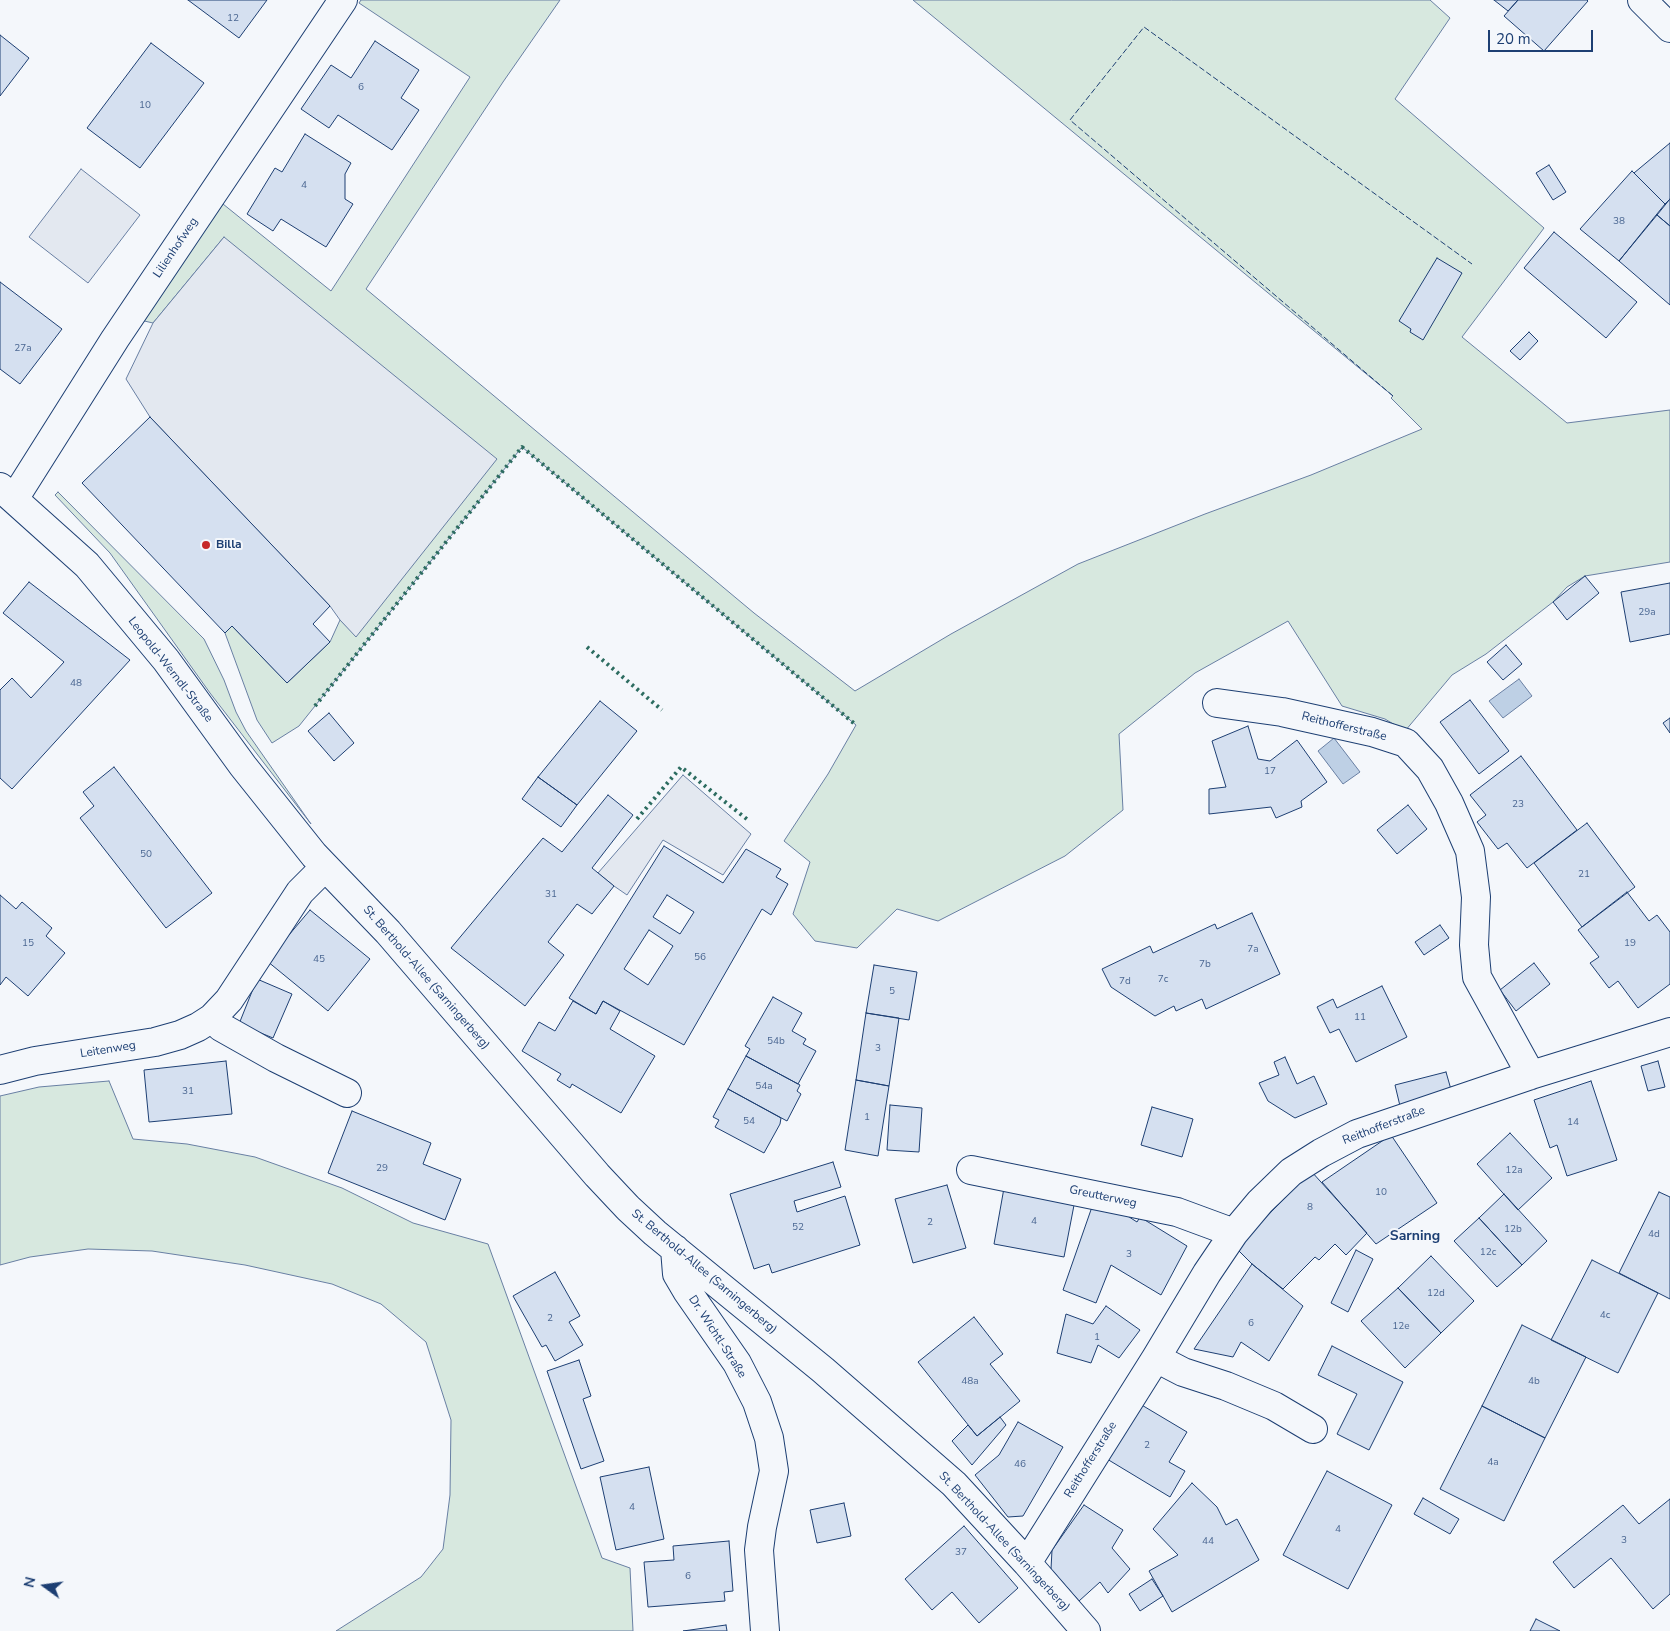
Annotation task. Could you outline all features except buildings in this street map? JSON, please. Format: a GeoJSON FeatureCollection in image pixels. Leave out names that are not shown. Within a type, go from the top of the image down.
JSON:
{"type":"FeatureCollection","features":[{"type":"Feature","properties":{"kind":"street","name":"Lilienhofweg"},"geometry":{"type":"LineString","coordinates":[[7,493],[115,339],[343,0]]}},
{"type":"Feature","properties":{"kind":"street"},"geometry":{"type":"LineString","coordinates":[[1642,0],[1670,28]]}},
{"type":"Feature","properties":{"kind":"street","name":"Leopold-Werndl-Straße"},"geometry":{"type":"LineString","coordinates":[[7,493],[87,565],[166,660],[243,766],[325,867]]}},
{"type":"Feature","properties":{"kind":"street","name":"Reithofferstraße"},"geometry":{"type":"LineString","coordinates":[[1217,703],[1282,712],[1372,732],[1406,743],[1430,769],[1449,803],[1470,851],[1476,897],[1474,945],[1477,977],[1531,1075]]}},
{"type":"Feature","properties":{"kind":"street","name":"Leitenweg"},"geometry":{"type":"LineString","coordinates":[[0,1070],[35,1061],[155,1042],[180,1035],[198,1027],[212,1018],[229,1000],[300,892],[325,867]]}},
{"type":"Feature","properties":{"kind":"street","name":"St. Berthold-Allee (Sarningerberg)"},"geometry":{"type":"LineString","coordinates":[[325,867],[388,932],[597,1175],[628,1208],[822,1370],[954,1484],[1027,1563],[1086,1631]]}},
{"type":"Feature","properties":{"kind":"street"},"geometry":{"type":"LineString","coordinates":[[212,1018],[221,1027],[276,1058],[347,1093]]}},
{"type":"Feature","properties":{"kind":"street","name":"Reithofferstraße"},"geometry":{"type":"LineString","coordinates":[[1027,1563],[1156,1358],[1206,1273],[1234,1233],[1260,1202],[1291,1172],[1357,1134],[1531,1075],[1670,1032]]}},
{"type":"Feature","properties":{"kind":"street","name":"Greutterweg"},"geometry":{"type":"LineString","coordinates":[[970,1170],[1177,1212],[1234,1233]]}},
{"type":"Feature","properties":{"kind":"street","name":"Dr. Wichtl-Straße"},"geometry":{"type":"LineString","coordinates":[[675,1249],[677,1274],[687,1292],[737,1363],[757,1402],[770,1438],[774,1471],[762,1527],[760,1550],[765,1631]]}},
{"type":"Feature","properties":{"kind":"street"},"geometry":{"type":"LineString","coordinates":[[1156,1358],[1183,1372],[1226,1386],[1274,1406],[1313,1429]]}},
{"type":"Feature","properties":{"kind":"shaded area"},"geometry":{"type":"Polygon","coordinates":[[[361,0],[560,0],[503,82],[366,289],[754,613],[855,691],[951,634],[1078,564],[1311,475],[1422,429],[1391,398],[1393,396],[913,0],[1430,0],[1450,18],[1395,99],[1544,228],[1462,337],[1567,423],[1670,410],[1670,562],[1585,576],[1567,587],[1553,602],[1486,654],[1452,675],[1405,731],[1385,719],[1342,706],[1288,621],[1195,673],[1119,734],[1123,810],[1065,856],[938,921],[897,909],[857,948],[815,941],[793,914],[810,862],[784,841],[828,774],[856,725],[522,447],[299,726],[272,743],[257,720],[225,633],[232,626],[287,683],[330,642],[340,620],[356,636],[224,237],[153,323],[140,320],[223,204],[331,291],[470,77],[359,3],[361,0]]]}},
{"type":"Feature","properties":{"kind":"shaded area"},"geometry":{"type":"Polygon","coordinates":[[[81,169],[140,215],[88,283],[29,237],[81,169]]]}},
{"type":"Feature","properties":{"kind":"shaded area"},"geometry":{"type":"Polygon","coordinates":[[[224,237],[497,459],[356,637],[330,606],[150,417],[126,379],[153,323],[224,237]]]}},
{"type":"Feature","properties":{"kind":"shaded area"},"geometry":{"type":"Polygon","coordinates":[[[58,492],[204,639],[246,731],[311,824],[210,693],[110,553],[55,495],[58,492]]]}},
{"type":"Feature","properties":{"kind":"shaded area"},"geometry":{"type":"Polygon","coordinates":[[[683,775],[751,834],[723,875],[663,840],[627,895],[598,873],[683,775]]]}},
{"type":"Feature","properties":{"kind":"shaded area"},"geometry":{"type":"Polygon","coordinates":[[[109,1081],[133,1139],[187,1144],[255,1157],[342,1188],[413,1223],[488,1244],[602,1558],[630,1568],[633,1631],[336,1631],[421,1577],[443,1549],[450,1495],[451,1420],[426,1342],[381,1304],[332,1284],[245,1265],[152,1251],[88,1249],[30,1257],[0,1265],[0,1096],[39,1087],[109,1081]]]}},
{"type":"Feature","properties":{"kind":"water"},"geometry":{"type":"Polygon","coordinates":[[[1519,679],[1532,696],[1503,718],[1489,701],[1519,679]]]}},
{"type":"Feature","properties":{"kind":"water"},"geometry":{"type":"Polygon","coordinates":[[[1334,738],[1360,772],[1343,784],[1318,751],[1334,738]]]}},
{"type":"Feature","properties":{"kind":"hedge"},"geometry":{"type":"LineString","coordinates":[[315,706],[522,447],[856,725]]}},
{"type":"Feature","properties":{"kind":"hedge"},"geometry":{"type":"LineString","coordinates":[[587,647],[662,710]]}},
{"type":"Feature","properties":{"kind":"hedge"},"geometry":{"type":"LineString","coordinates":[[637,819],[681,767],[748,820]]}},
{"type":"Feature","properties":{"kind":"fence"},"geometry":{"type":"LineString","coordinates":[[1393,396],[1070,120],[1144,27],[1472,264]]}},
{"type":"Feature","properties":{"kind":"place","name":"Billa"},"geometry":{"type":"Point","coordinates":[206,545]}},
{"type":"Feature","properties":{"kind":"district","name":"Sarning"},"geometry":{"type":"Point","coordinates":[1415,1237]}}]}
